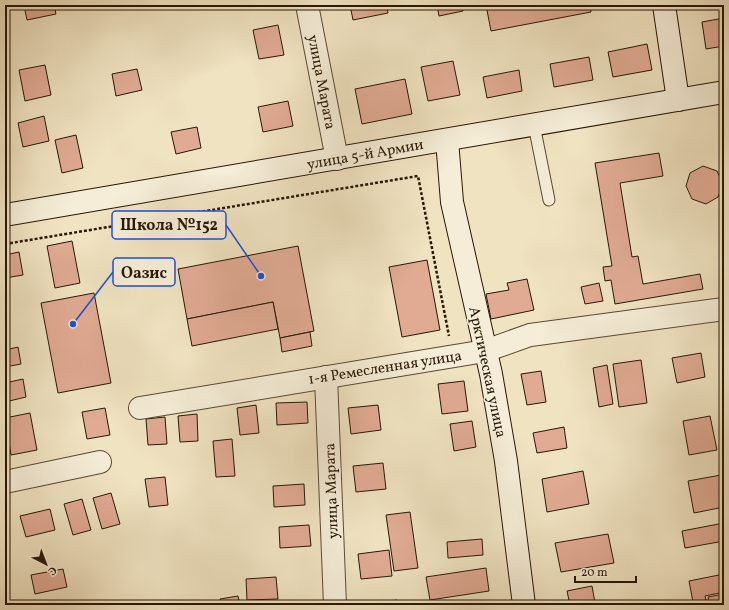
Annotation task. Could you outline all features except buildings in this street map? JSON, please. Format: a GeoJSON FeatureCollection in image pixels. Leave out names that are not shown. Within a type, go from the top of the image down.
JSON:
{"type":"FeatureCollection","features":[{"type":"Feature","properties":{"kind":"street","name":"улица Марата"},"geometry":{"type":"LineString","coordinates":[[307,5],[337,159]]}},
{"type":"Feature","properties":{"kind":"street"},"geometry":{"type":"LineString","coordinates":[[664,5],[678,100]]}},
{"type":"Feature","properties":{"kind":"street","name":"улица 5-й Армии"},"geometry":{"type":"LineString","coordinates":[[5,216],[724,92]]}},
{"type":"Feature","properties":{"kind":"street","name":"Арктическая улица"},"geometry":{"type":"LineString","coordinates":[[447,140],[452,202],[491,374],[506,461],[524,605]]}},
{"type":"Feature","properties":{"kind":"street","name":"1-я Ремесленная улица"},"geometry":{"type":"LineString","coordinates":[[140,408],[485,351],[530,335],[724,309]]}},
{"type":"Feature","properties":{"kind":"street","name":"улица Марата"},"geometry":{"type":"LineString","coordinates":[[326,377],[335,605]]}},
{"type":"Feature","properties":{"kind":"street"},"geometry":{"type":"LineString","coordinates":[[5,482],[100,462]]}},
{"type":"Feature","properties":{"kind":"lane"},"geometry":{"type":"LineString","coordinates":[[534,125],[549,200]]}},
{"type":"Feature","properties":{"kind":"path"},"geometry":{"type":"LineString","coordinates":[[5,244],[418,176],[453,356]]}},
{"type":"Feature","properties":{"kind":"place","name":"Школа №152"},"geometry":{"type":"Point","coordinates":[261,276]}},
{"type":"Feature","properties":{"kind":"place","name":"Оазис"},"geometry":{"type":"Point","coordinates":[73,324]}}]}
